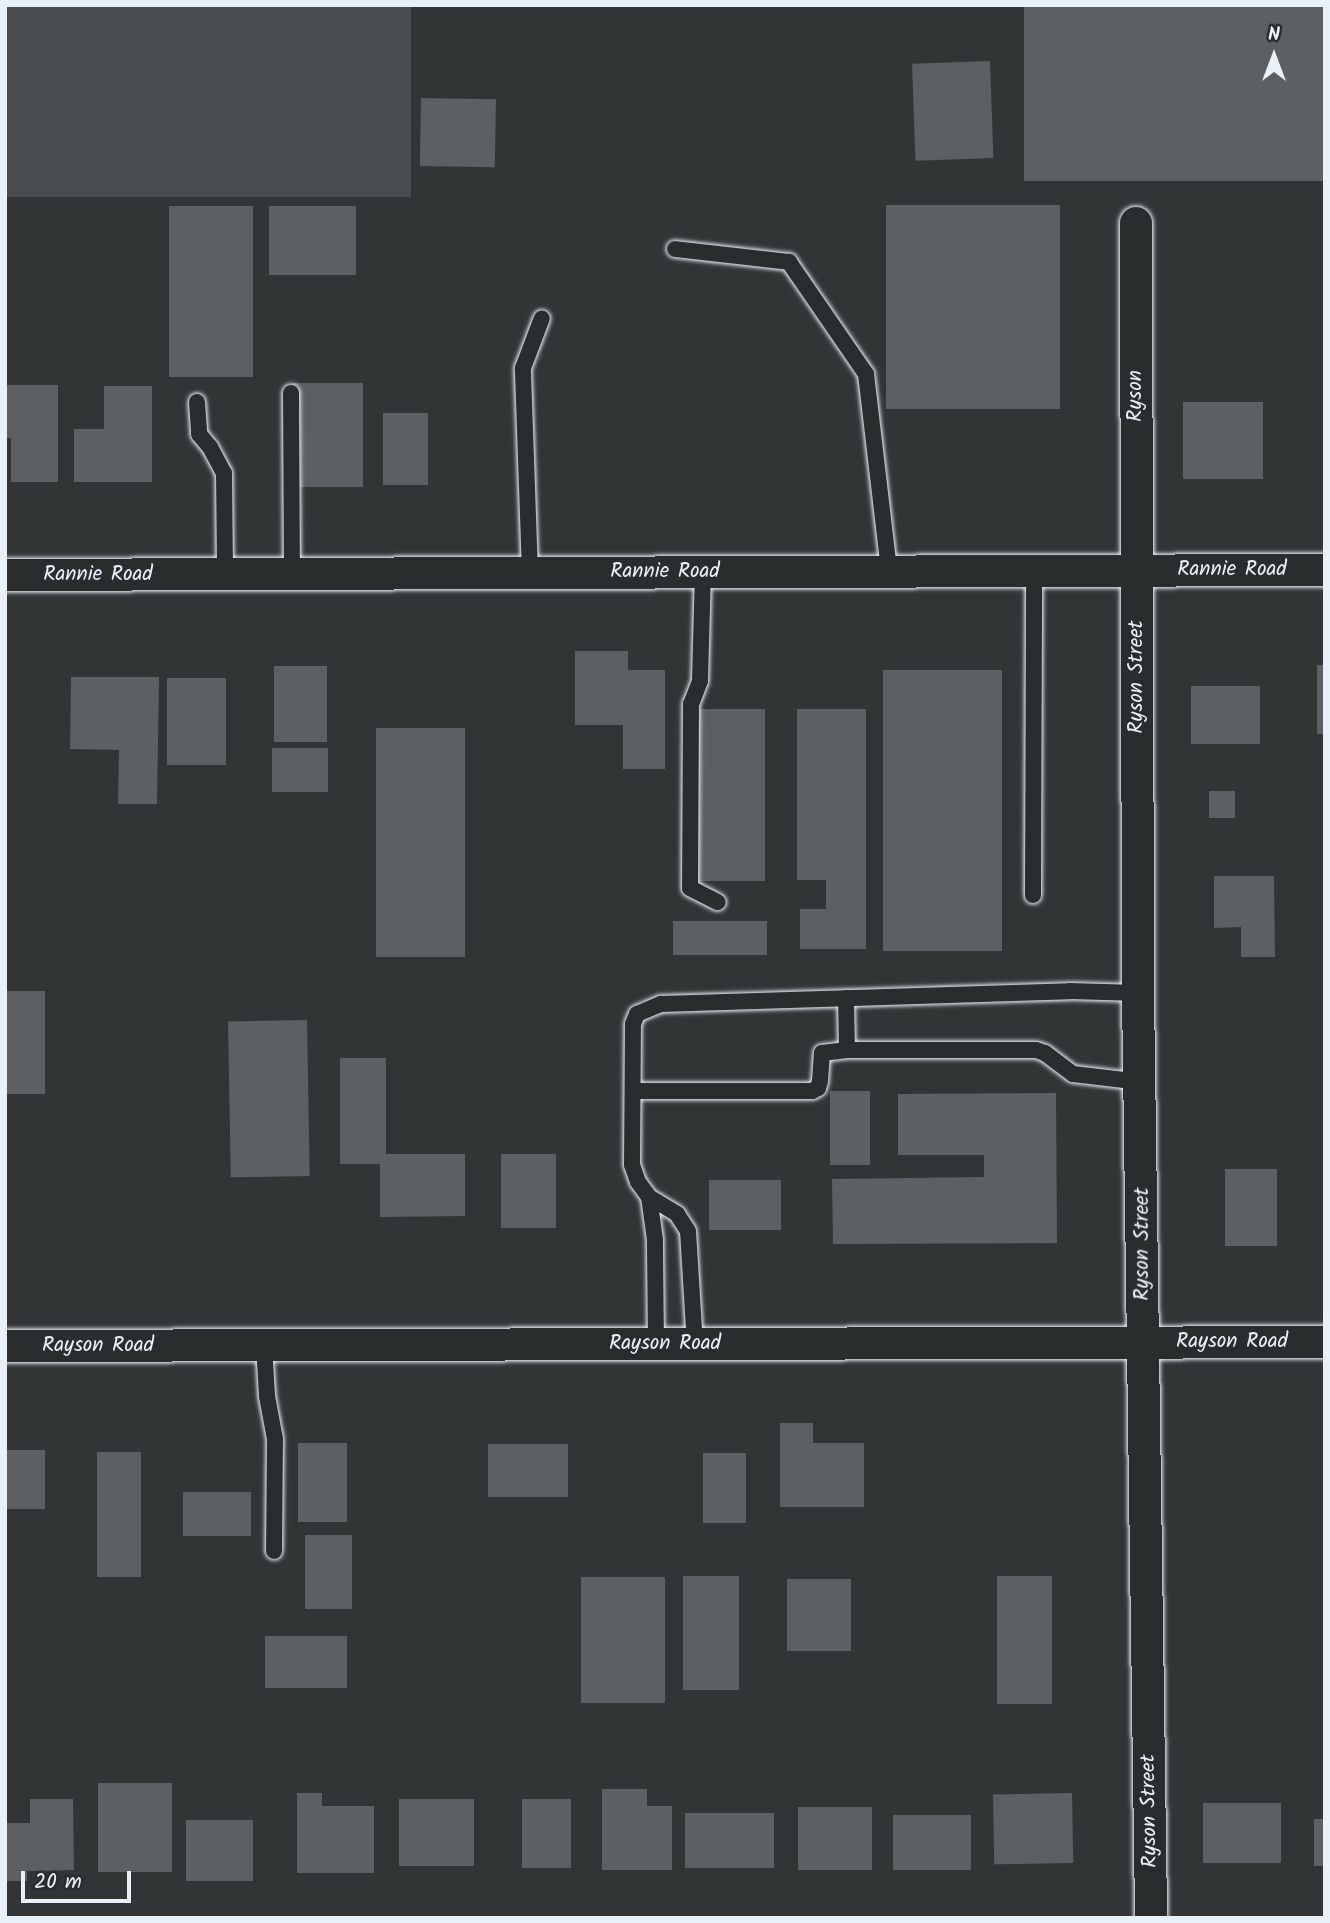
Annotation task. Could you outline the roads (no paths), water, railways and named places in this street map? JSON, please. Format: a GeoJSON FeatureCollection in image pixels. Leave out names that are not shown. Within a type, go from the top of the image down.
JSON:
{"type":"FeatureCollection","features":[{"type":"Feature","properties":{"kind":"street","name":"Ryson"},"geometry":{"type":"LineString","coordinates":[[1136,223],[1136,570]]}},
{"type":"Feature","properties":{"kind":"street","name":"Ryson Street"},"geometry":{"type":"LineString","coordinates":[[1136,570],[1138,993],[1151,1918]]}},
{"type":"Feature","properties":{"kind":"street","name":"Rannie Road"},"geometry":{"type":"LineString","coordinates":[[5,575],[1325,570]]}},
{"type":"Feature","properties":{"kind":"street","name":"Rayson Road"},"geometry":{"type":"LineString","coordinates":[[5,1346],[1325,1342]]}},
{"type":"Feature","properties":{"kind":"lane"},"geometry":{"type":"LineString","coordinates":[[675,249],[789,262],[866,374],[889,571]]}},
{"type":"Feature","properties":{"kind":"lane"},"geometry":{"type":"LineString","coordinates":[[530,573],[523,368],[542,318]]}},
{"type":"Feature","properties":{"kind":"lane"},"geometry":{"type":"LineString","coordinates":[[291,393],[292,574]]}},
{"type":"Feature","properties":{"kind":"lane"},"geometry":{"type":"LineString","coordinates":[[197,402],[199,434],[211,447],[224,473],[226,575]]}},
{"type":"Feature","properties":{"kind":"lane"},"geometry":{"type":"LineString","coordinates":[[1032,895],[1034,570]]}},
{"type":"Feature","properties":{"kind":"lane"},"geometry":{"type":"LineString","coordinates":[[703,572],[700,681],[691,704],[690,888],[718,902]]}},
{"type":"Feature","properties":{"kind":"lane"},"geometry":{"type":"LineString","coordinates":[[695,1344],[688,1231],[677,1214],[649,1196],[638,1182],[632,1165],[633,1024],[637,1014],[661,1004],[1070,991],[1138,993]]}},
{"type":"Feature","properties":{"kind":"lane"},"geometry":{"type":"LineString","coordinates":[[846,998],[847,1050]]}},
{"type":"Feature","properties":{"kind":"lane"},"geometry":{"type":"LineString","coordinates":[[634,1091],[812,1091],[818,1088],[820,1081],[822,1053],[847,1050],[1036,1050],[1045,1053],[1073,1074],[1141,1082]]}},
{"type":"Feature","properties":{"kind":"lane"},"geometry":{"type":"LineString","coordinates":[[649,1196],[655,1240],[656,1344]]}},
{"type":"Feature","properties":{"kind":"lane"},"geometry":{"type":"LineString","coordinates":[[264,1345],[267,1396],[275,1439],[274,1551]]}}]}
